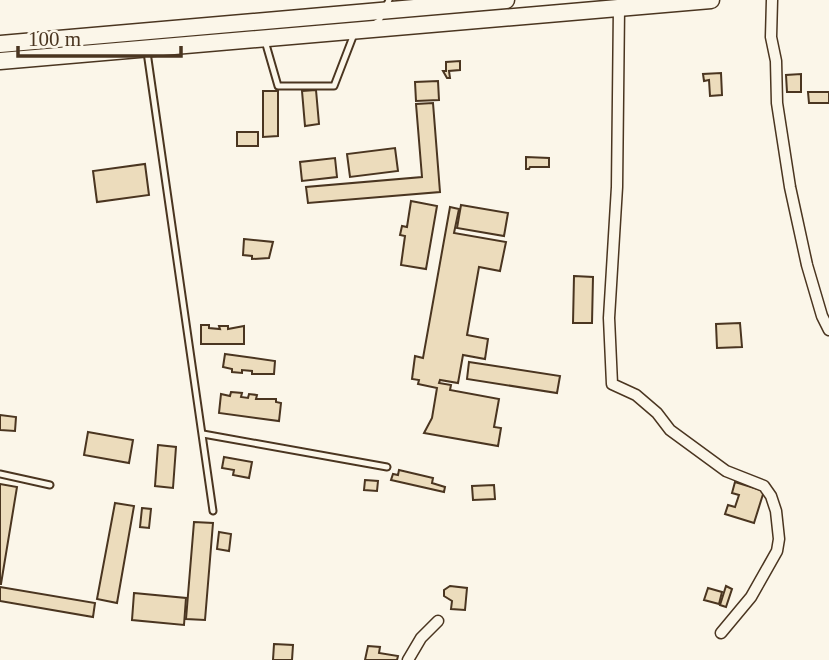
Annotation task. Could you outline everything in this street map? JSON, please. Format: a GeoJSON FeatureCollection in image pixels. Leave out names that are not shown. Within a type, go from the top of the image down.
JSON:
{"type":"FeatureCollection","features":[{"type":"Feature","properties":{"kind":"main road"},"geometry":{"type":"LineString","coordinates":[[0,44],[369,6],[506,0]]}},
{"type":"Feature","properties":{"kind":"main road"},"geometry":{"type":"LineString","coordinates":[[0,61],[711,0]]}},
{"type":"Feature","properties":{"kind":"street"},"geometry":{"type":"LineString","coordinates":[[772,0],[771,37],[790,187],[807,265],[822,316],[829,330]]}},
{"type":"Feature","properties":{"kind":"street"},"geometry":{"type":"LineString","coordinates":[[619,8],[617,187],[609,318],[612,384],[636,395],[657,413],[670,430],[726,471],[764,486],[776,511],[779,539],[774,559],[751,597],[721,633]]}},
{"type":"Feature","properties":{"kind":"street"},"geometry":{"type":"LineString","coordinates":[[408,660],[421,638],[438,621]]}},
{"type":"Feature","properties":{"kind":"lane"},"geometry":{"type":"LineString","coordinates":[[485,1],[493,18]]}},
{"type":"Feature","properties":{"kind":"lane"},"geometry":{"type":"LineString","coordinates":[[360,30],[379,21],[387,5]]}},
{"type":"Feature","properties":{"kind":"lane"},"geometry":{"type":"LineString","coordinates":[[264,38],[278,86],[334,86],[369,6]]}},
{"type":"Feature","properties":{"kind":"lane"},"geometry":{"type":"LineString","coordinates":[[146,49],[213,510]]}},
{"type":"Feature","properties":{"kind":"lane"},"geometry":{"type":"LineString","coordinates":[[203,434],[387,467]]}},
{"type":"Feature","properties":{"kind":"lane"},"geometry":{"type":"LineString","coordinates":[[0,474],[50,485]]}},
{"type":"Feature","properties":{"kind":"building"},"geometry":{"type":"Polygon","coordinates":[[[460,61],[460,70],[449,71],[450,78],[447,78],[443,71],[446,71],[446,62],[460,61]]]}},
{"type":"Feature","properties":{"kind":"building"},"geometry":{"type":"Polygon","coordinates":[[[721,73],[722,95],[710,96],[709,80],[704,81],[703,74],[721,73]]]}},
{"type":"Feature","properties":{"kind":"building"},"geometry":{"type":"Polygon","coordinates":[[[801,74],[801,92],[787,92],[786,75],[801,74]]]}},
{"type":"Feature","properties":{"kind":"building"},"geometry":{"type":"Polygon","coordinates":[[[438,81],[439,100],[416,101],[415,82],[438,81]]]}},
{"type":"Feature","properties":{"kind":"building"},"geometry":{"type":"Polygon","coordinates":[[[316,90],[319,124],[305,126],[302,91],[316,90]]]}},
{"type":"Feature","properties":{"kind":"building"},"geometry":{"type":"Polygon","coordinates":[[[263,91],[278,91],[278,136],[263,137],[263,91]]]}},
{"type":"Feature","properties":{"kind":"building"},"geometry":{"type":"Polygon","coordinates":[[[808,92],[829,92],[829,103],[809,103],[808,92]]]}},
{"type":"Feature","properties":{"kind":"building"},"geometry":{"type":"Polygon","coordinates":[[[433,103],[440,192],[308,203],[306,187],[422,177],[416,104],[433,103]]]}},
{"type":"Feature","properties":{"kind":"building"},"geometry":{"type":"Polygon","coordinates":[[[237,132],[258,132],[258,146],[237,146],[237,132]]]}},
{"type":"Feature","properties":{"kind":"building"},"geometry":{"type":"Polygon","coordinates":[[[395,148],[398,171],[350,177],[347,154],[395,148]]]}},
{"type":"Feature","properties":{"kind":"building"},"geometry":{"type":"Polygon","coordinates":[[[526,157],[549,158],[549,167],[526,169],[526,157]]]}},
{"type":"Feature","properties":{"kind":"building"},"geometry":{"type":"Polygon","coordinates":[[[335,158],[337,177],[302,181],[300,162],[335,158]]]}},
{"type":"Feature","properties":{"kind":"building"},"geometry":{"type":"Polygon","coordinates":[[[145,164],[149,195],[97,202],[93,171],[145,164]]]}},
{"type":"Feature","properties":{"kind":"building"},"geometry":{"type":"Polygon","coordinates":[[[411,201],[437,206],[426,269],[401,265],[405,236],[400,235],[402,226],[407,227],[411,201]]]}},
{"type":"Feature","properties":{"kind":"building"},"geometry":{"type":"Polygon","coordinates":[[[461,205],[508,213],[504,236],[457,228],[461,205]]]}},
{"type":"Feature","properties":{"kind":"building"},"geometry":{"type":"Polygon","coordinates":[[[450,207],[459,209],[454,233],[506,242],[500,271],[479,267],[467,335],[488,339],[485,359],[463,355],[458,383],[440,380],[439,383],[451,385],[450,390],[499,399],[494,427],[501,428],[498,446],[424,433],[432,418],[437,388],[418,384],[419,380],[412,379],[415,356],[423,358],[450,207]]]}},
{"type":"Feature","properties":{"kind":"building"},"geometry":{"type":"Polygon","coordinates":[[[244,239],[273,242],[269,258],[252,259],[252,256],[243,255],[244,239]]]}},
{"type":"Feature","properties":{"kind":"building"},"geometry":{"type":"Polygon","coordinates":[[[574,276],[593,277],[592,323],[573,323],[574,276]]]}},
{"type":"Feature","properties":{"kind":"building"},"geometry":{"type":"Polygon","coordinates":[[[740,323],[742,347],[717,348],[716,324],[740,323]]]}},
{"type":"Feature","properties":{"kind":"building"},"geometry":{"type":"Polygon","coordinates":[[[201,325],[220,329],[219,326],[228,326],[228,329],[244,326],[244,344],[201,344],[201,325]]]}},
{"type":"Feature","properties":{"kind":"building"},"geometry":{"type":"Polygon","coordinates":[[[225,354],[275,361],[274,374],[252,374],[252,371],[242,370],[242,373],[232,372],[232,369],[223,367],[225,354]]]}},
{"type":"Feature","properties":{"kind":"building"},"geometry":{"type":"Polygon","coordinates":[[[469,362],[560,376],[557,393],[467,379],[469,362]]]}},
{"type":"Feature","properties":{"kind":"building"},"geometry":{"type":"Polygon","coordinates":[[[231,392],[242,393],[241,397],[248,398],[249,394],[257,395],[256,399],[276,399],[276,402],[281,403],[279,421],[219,413],[221,394],[230,396],[231,392]]]}},
{"type":"Feature","properties":{"kind":"building"},"geometry":{"type":"Polygon","coordinates":[[[0,415],[16,417],[15,431],[0,430],[0,415]]]}},
{"type":"Feature","properties":{"kind":"building"},"geometry":{"type":"Polygon","coordinates":[[[88,432],[133,440],[129,463],[84,455],[88,432]]]}},
{"type":"Feature","properties":{"kind":"building"},"geometry":{"type":"Polygon","coordinates":[[[158,445],[176,447],[173,488],[155,486],[158,445]]]}},
{"type":"Feature","properties":{"kind":"building"},"geometry":{"type":"Polygon","coordinates":[[[224,457],[252,462],[249,478],[233,475],[234,470],[222,468],[224,457]]]}},
{"type":"Feature","properties":{"kind":"building"},"geometry":{"type":"Polygon","coordinates":[[[399,470],[433,478],[432,483],[445,487],[444,492],[391,480],[393,474],[398,475],[399,470]]]}},
{"type":"Feature","properties":{"kind":"building"},"geometry":{"type":"Polygon","coordinates":[[[365,480],[378,481],[377,491],[364,490],[365,480]]]}},
{"type":"Feature","properties":{"kind":"building"},"geometry":{"type":"Polygon","coordinates":[[[735,482],[764,491],[754,523],[725,514],[728,505],[735,507],[739,495],[732,493],[735,482]]]}},
{"type":"Feature","properties":{"kind":"building"},"geometry":{"type":"Polygon","coordinates":[[[0,484],[17,487],[1,584],[0,584],[0,484]]]}},
{"type":"Feature","properties":{"kind":"building"},"geometry":{"type":"Polygon","coordinates":[[[494,485],[495,499],[473,500],[472,486],[494,485]]]}},
{"type":"Feature","properties":{"kind":"building"},"geometry":{"type":"Polygon","coordinates":[[[115,503],[134,506],[117,603],[97,599],[115,503]]]}},
{"type":"Feature","properties":{"kind":"building"},"geometry":{"type":"Polygon","coordinates":[[[142,508],[151,509],[149,528],[140,527],[142,508]]]}},
{"type":"Feature","properties":{"kind":"building"},"geometry":{"type":"Polygon","coordinates":[[[194,522],[213,523],[205,620],[186,619],[194,522]]]}},
{"type":"Feature","properties":{"kind":"building"},"geometry":{"type":"Polygon","coordinates":[[[219,532],[231,534],[229,551],[217,549],[219,532]]]}},
{"type":"Feature","properties":{"kind":"building"},"geometry":{"type":"Polygon","coordinates":[[[450,586],[467,588],[465,610],[451,609],[452,601],[444,596],[444,590],[450,586]]]}},
{"type":"Feature","properties":{"kind":"building"},"geometry":{"type":"Polygon","coordinates":[[[726,586],[732,589],[726,607],[720,605],[726,586]]]}},
{"type":"Feature","properties":{"kind":"building"},"geometry":{"type":"Polygon","coordinates":[[[0,587],[95,603],[93,617],[0,601],[0,587]]]}},
{"type":"Feature","properties":{"kind":"building"},"geometry":{"type":"Polygon","coordinates":[[[708,588],[722,592],[719,604],[704,600],[708,588]]]}},
{"type":"Feature","properties":{"kind":"building"},"geometry":{"type":"Polygon","coordinates":[[[134,593],[186,598],[184,625],[132,620],[134,593]]]}},
{"type":"Feature","properties":{"kind":"building"},"geometry":{"type":"Polygon","coordinates":[[[274,644],[293,645],[292,660],[273,660],[274,644]]]}},
{"type":"Feature","properties":{"kind":"building"},"geometry":{"type":"Polygon","coordinates":[[[368,646],[380,647],[379,653],[398,656],[397,660],[365,660],[368,646]]]}}]}
